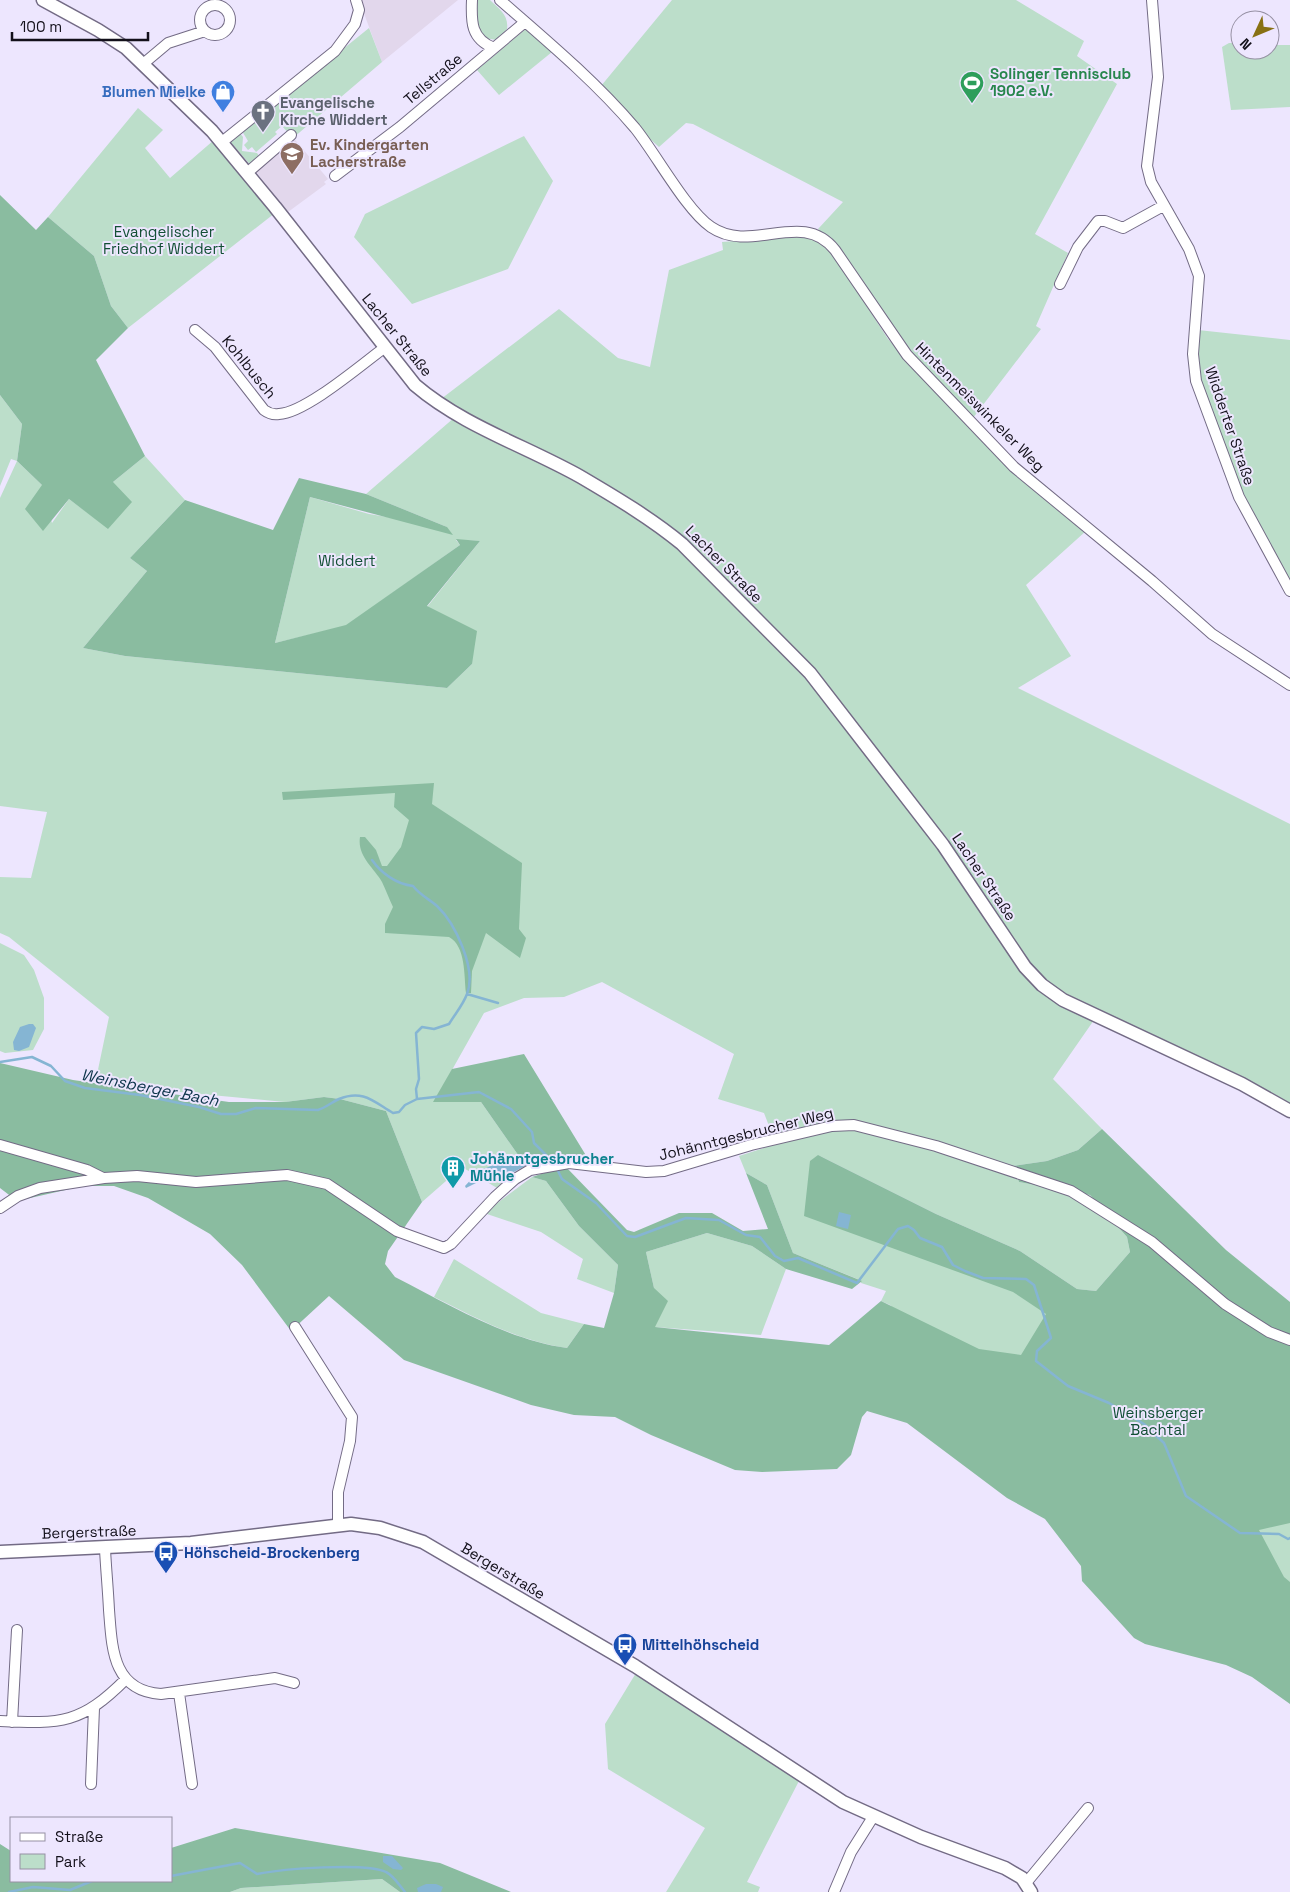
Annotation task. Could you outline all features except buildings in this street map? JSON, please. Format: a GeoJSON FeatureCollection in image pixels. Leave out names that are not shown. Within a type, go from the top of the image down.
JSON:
{"type":"FeatureCollection","features":[{"type":"Feature","properties":{"kind":"street","name":"Lacher Straße"},"geometry":{"type":"LineString","coordinates":[[43,0],[112,38],[144,64],[222,142],[415,385],[435,402],[580,477],[668,532],[682,544],[810,673],[944,845],[1025,967],[1042,985],[1063,1000],[1242,1084],[1290,1111]]}},
{"type":"Feature","properties":{"kind":"street"},"geometry":{"type":"LineString","coordinates":[[222,142],[335,51],[355,24],[359,10],[356,0]]}},
{"type":"Feature","properties":{"kind":"street"},"geometry":{"type":"LineString","coordinates":[[472,0],[471,22],[474,32],[480,41],[494,48]]}},
{"type":"Feature","properties":{"kind":"street","name":"Hintenmeiswinkeler Weg"},"geometry":{"type":"LineString","coordinates":[[500,0],[626,118],[709,226],[731,235],[762,235],[806,231],[823,237],[835,250],[907,355],[1014,467],[1152,581],[1212,634],[1290,685]]}},
{"type":"Feature","properties":{"kind":"street","name":"Widderter Straße"},"geometry":{"type":"LineString","coordinates":[[1152,0],[1158,56],[1158,76],[1147,166],[1151,182],[1191,254],[1199,276],[1193,354],[1197,386],[1239,497],[1290,592]]}},
{"type":"Feature","properties":{"kind":"street","name":"Tellstraße"},"geometry":{"type":"LineString","coordinates":[[335,176],[400,126],[525,22]]}},
{"type":"Feature","properties":{"kind":"street"},"geometry":{"type":"LineString","coordinates":[[144,64],[168,43],[205,31]]}},
{"type":"Feature","properties":{"kind":"street"},"geometry":{"type":"LineString","coordinates":[[247,173],[291,135]]}},
{"type":"Feature","properties":{"kind":"street"},"geometry":{"type":"LineString","coordinates":[[1060,284],[1078,247],[1098,221],[1105,221],[1123,228],[1163,206]]}},
{"type":"Feature","properties":{"kind":"street","name":"Kohlbusch"},"geometry":{"type":"LineString","coordinates":[[195,330],[216,348],[264,410],[277,414],[286,413],[308,402],[384,348]]}},
{"type":"Feature","properties":{"kind":"street","name":"Johänntgesbrucher Weg"},"geometry":{"type":"LineString","coordinates":[[0,1208],[18,1196],[40,1188],[104,1178],[137,1176],[196,1182],[273,1175],[306,1178],[339,1190],[404,1235],[444,1248],[451,1244],[495,1197],[515,1179],[530,1170],[560,1164],[577,1163],[646,1172],[664,1171],[751,1146],[832,1126],[854,1125],[936,1146],[1076,1194],[1152,1242],[1225,1304],[1269,1332],[1290,1340]]}},
{"type":"Feature","properties":{"kind":"street"},"geometry":{"type":"LineString","coordinates":[[0,1145],[87,1170],[104,1178]]}},
{"type":"Feature","properties":{"kind":"street"},"geometry":{"type":"LineString","coordinates":[[295,1328],[352,1417],[350,1441],[338,1492],[338,1524]]}},
{"type":"Feature","properties":{"kind":"street","name":"Bergerstraße"},"geometry":{"type":"LineString","coordinates":[[0,1552],[191,1543],[338,1524],[374,1527],[423,1542],[634,1666],[843,1802],[873,1817],[1005,1868],[1029,1887]]}},
{"type":"Feature","properties":{"kind":"street"},"geometry":{"type":"LineString","coordinates":[[105,1548],[113,1653],[118,1667],[126,1679],[152,1693],[179,1693],[275,1678],[294,1683]]}},
{"type":"Feature","properties":{"kind":"street"},"geometry":{"type":"LineString","coordinates":[[12,1722],[17,1630]]}},
{"type":"Feature","properties":{"kind":"street"},"geometry":{"type":"LineString","coordinates":[[0,1721],[53,1723],[72,1718],[94,1708],[126,1679]]}},
{"type":"Feature","properties":{"kind":"street"},"geometry":{"type":"LineString","coordinates":[[179,1693],[192,1784]]}},
{"type":"Feature","properties":{"kind":"street"},"geometry":{"type":"LineString","coordinates":[[91,1784],[94,1708]]}},
{"type":"Feature","properties":{"kind":"street"},"geometry":{"type":"LineString","coordinates":[[1029,1887],[1088,1808]]}},
{"type":"Feature","properties":{"kind":"street"},"geometry":{"type":"LineString","coordinates":[[834,1892],[851,1852],[873,1817]]}},
{"type":"Feature","properties":{"kind":"shaded area"},"geometry":{"type":"Polygon","coordinates":[[[359,0],[458,0],[382,62],[359,0]]]}},
{"type":"Feature","properties":{"kind":"shaded area","name":"Ev. Kindergarten Lacherstraße"},"geometry":{"type":"Polygon","coordinates":[[[291,135],[328,179],[324,182],[326,184],[288,212],[253,168],[291,135]]]}},
{"type":"Feature","properties":{"kind":"green space"},"geometry":{"type":"Polygon","coordinates":[[[477,0],[490,0],[505,16],[507,29],[497,40],[484,38],[477,28],[477,0]]]}},
{"type":"Feature","properties":{"kind":"green space"},"geometry":{"type":"Polygon","coordinates":[[[672,0],[1016,0],[1084,41],[1077,56],[1117,84],[1035,234],[1068,253],[1036,326],[1041,329],[973,418],[906,348],[837,248],[818,229],[843,202],[693,124],[686,123],[659,147],[624,108],[601,86],[672,0]]]}},
{"type":"Feature","properties":{"kind":"green space"},"geometry":{"type":"Polygon","coordinates":[[[528,27],[552,52],[499,95],[477,70],[528,27]]]}},
{"type":"Feature","properties":{"kind":"green space"},"geometry":{"type":"Polygon","coordinates":[[[369,28],[382,62],[293,138],[282,126],[275,132],[277,134],[256,152],[252,147],[248,150],[244,145],[248,141],[242,131],[369,28]]]}},
{"type":"Feature","properties":{"kind":"green space"},"geometry":{"type":"Polygon","coordinates":[[[1230,43],[1230,60],[1280,60],[1280,45],[1290,45],[1290,107],[1231,110],[1222,47],[1230,43]]]}},
{"type":"Feature","properties":{"kind":"green space","name":"Evangelischer Friedhof Widdert"},"geometry":{"type":"Polygon","coordinates":[[[138,108],[163,130],[145,148],[170,178],[214,140],[275,213],[128,328],[111,306],[94,256],[48,217],[138,108]]]}},
{"type":"Feature","properties":{"kind":"green space"},"geometry":{"type":"Polygon","coordinates":[[[237,130],[243,137],[242,151],[257,153],[262,160],[253,168],[227,138],[237,130]]]}},
{"type":"Feature","properties":{"kind":"green space"},"geometry":{"type":"Polygon","coordinates":[[[524,136],[553,181],[508,269],[412,304],[354,237],[365,214],[524,136]]]}},
{"type":"Feature","properties":{"kind":"green space"},"geometry":{"type":"Polygon","coordinates":[[[0,195],[36,230],[48,217],[94,256],[111,306],[128,328],[96,360],[145,456],[113,482],[132,502],[108,529],[69,499],[43,531],[25,509],[42,485],[17,461],[22,424],[0,395],[0,195]]]}},
{"type":"Feature","properties":{"kind":"green space"},"geometry":{"type":"Polygon","coordinates":[[[813,235],[828,246],[888,339],[984,441],[1086,531],[1026,585],[1071,656],[1018,688],[1290,824],[1290,1108],[1070,999],[1042,979],[1023,959],[813,669],[670,528],[538,451],[441,399],[559,309],[618,358],[650,367],[669,270],[723,250],[722,242],[813,235]]]}},
{"type":"Feature","properties":{"kind":"green space"},"geometry":{"type":"Polygon","coordinates":[[[1198,330],[1290,340],[1290,585],[1248,508],[1200,387],[1196,361],[1198,330]]]}},
{"type":"Feature","properties":{"kind":"green space"},"geometry":{"type":"Polygon","coordinates":[[[0,395],[22,424],[17,461],[11,459],[0,486],[0,395]]]}},
{"type":"Feature","properties":{"kind":"green space"},"geometry":{"type":"Polygon","coordinates":[[[455,417],[583,484],[666,534],[806,675],[941,848],[1026,976],[1094,1020],[1053,1079],[1102,1129],[1078,1150],[1047,1161],[1013,1166],[1019,1182],[1090,1195],[1127,1237],[1130,1252],[1096,1291],[1077,1289],[1020,1251],[936,1214],[818,1155],[1086,1311],[1290,1343],[1290,1691],[890,1305],[881,1301],[886,1291],[861,1283],[860,1280],[793,1253],[767,1185],[746,1173],[739,1156],[776,1144],[764,1113],[718,1099],[734,1054],[602,982],[564,997],[524,998],[484,1013],[434,1102],[481,1102],[523,1162],[497,1188],[462,1167],[422,1202],[386,1111],[340,1099],[324,1097],[285,1102],[95,1084],[109,1017],[9,937],[0,933],[0,877],[31,878],[47,812],[0,806],[0,498],[17,461],[42,485],[52,523],[69,499],[108,528],[113,482],[145,456],[185,500],[130,558],[147,571],[83,648],[125,656],[447,688],[472,664],[427,607],[480,541],[456,540],[460,545],[346,626],[275,643],[310,497],[369,514],[447,527],[366,494],[455,417]]]}},
{"type":"Feature","properties":{"kind":"green space"},"geometry":{"type":"Polygon","coordinates":[[[299,478],[366,494],[447,527],[453,535],[310,497],[275,643],[346,625],[460,545],[456,539],[480,541],[427,606],[477,631],[472,664],[447,688],[125,656],[83,648],[147,571],[130,558],[185,500],[273,530],[299,478]]]}},
{"type":"Feature","properties":{"kind":"green space"},"geometry":{"type":"Polygon","coordinates":[[[434,783],[432,804],[522,863],[519,929],[526,938],[520,958],[486,933],[472,971],[471,993],[466,993],[463,962],[459,947],[455,941],[449,937],[385,933],[385,924],[393,907],[382,882],[363,856],[360,837],[365,837],[376,850],[382,866],[387,866],[401,847],[409,820],[394,807],[395,793],[283,800],[282,792],[434,783]]]}},
{"type":"Feature","properties":{"kind":"green space"},"geometry":{"type":"Polygon","coordinates":[[[0,943],[24,955],[34,970],[44,998],[44,1029],[33,1050],[5,1053],[0,1051],[0,943]]]}},
{"type":"Feature","properties":{"kind":"green space"},"geometry":{"type":"Polygon","coordinates":[[[524,1054],[590,1162],[557,1159],[523,1162],[481,1102],[433,1102],[452,1069],[524,1054]]]}},
{"type":"Feature","properties":{"kind":"green space","name":"Weinsberger Bachtal"},"geometry":{"type":"Polygon","coordinates":[[[0,1063],[73,1080],[229,1102],[285,1102],[324,1097],[340,1099],[386,1111],[422,1202],[388,1251],[385,1264],[395,1277],[478,1320],[544,1344],[567,1348],[584,1324],[604,1328],[614,1293],[618,1265],[579,1226],[546,1181],[532,1177],[565,1166],[627,1230],[634,1232],[679,1213],[712,1213],[743,1231],[768,1229],[746,1173],[767,1185],[793,1253],[862,1281],[852,1289],[786,1269],[752,1246],[707,1233],[646,1252],[654,1288],[668,1301],[655,1327],[829,1345],[881,1301],[979,1349],[1021,1355],[1046,1314],[1013,1292],[804,1216],[810,1161],[818,1155],[936,1214],[1020,1251],[1077,1289],[1096,1291],[1130,1252],[1127,1237],[1090,1195],[1019,1182],[1013,1166],[1047,1161],[1078,1150],[1102,1129],[1226,1250],[1290,1302],[1290,1523],[1259,1530],[1284,1577],[1290,1582],[1290,1704],[1252,1677],[1226,1665],[1145,1644],[1134,1638],[1082,1581],[1081,1566],[1045,1519],[1007,1498],[907,1423],[867,1411],[862,1417],[851,1455],[837,1469],[762,1472],[735,1470],[651,1435],[615,1417],[574,1415],[531,1405],[404,1360],[329,1296],[291,1331],[242,1265],[210,1234],[148,1198],[114,1186],[83,1186],[17,1201],[0,1188],[0,1063]]]}},
{"type":"Feature","properties":{"kind":"green space"},"geometry":{"type":"Polygon","coordinates":[[[532,1177],[546,1181],[579,1226],[618,1265],[614,1293],[577,1279],[583,1259],[541,1232],[484,1213],[532,1177]]]}},
{"type":"Feature","properties":{"kind":"green space"},"geometry":{"type":"Polygon","coordinates":[[[707,1233],[752,1246],[786,1269],[761,1335],[655,1327],[654,1288],[646,1252],[707,1233]]]}},
{"type":"Feature","properties":{"kind":"green space"},"geometry":{"type":"Polygon","coordinates":[[[454,1259],[541,1313],[584,1324],[567,1348],[549,1345],[515,1335],[434,1297],[454,1259]]]}},
{"type":"Feature","properties":{"kind":"green space"},"geometry":{"type":"Polygon","coordinates":[[[636,1673],[800,1779],[747,1882],[760,1887],[758,1892],[666,1892],[705,1828],[608,1769],[605,1724],[636,1673]]]}},
{"type":"Feature","properties":{"kind":"green space"},"geometry":{"type":"Polygon","coordinates":[[[235,1828],[440,1863],[511,1892],[400,1892],[382,1879],[241,1888],[230,1892],[0,1892],[0,1844],[10,1850],[10,1882],[172,1882],[172,1848],[235,1828]]]}},
{"type":"Feature","properties":{"kind":"green space"},"geometry":{"type":"Polygon","coordinates":[[[382,1879],[400,1892],[230,1892],[241,1888],[382,1879]]]}},
{"type":"Feature","properties":{"kind":"water"},"geometry":{"type":"Polygon","coordinates":[[[33,1024],[36,1028],[29,1047],[19,1051],[14,1050],[13,1042],[20,1027],[33,1024]]]}},
{"type":"Feature","properties":{"kind":"water"},"geometry":{"type":"Polygon","coordinates":[[[515,1156],[526,1157],[528,1160],[527,1165],[512,1173],[492,1175],[466,1188],[465,1186],[479,1171],[515,1156]]]}},
{"type":"Feature","properties":{"kind":"water"},"geometry":{"type":"Polygon","coordinates":[[[839,1212],[851,1215],[848,1229],[836,1226],[839,1212]]]}},
{"type":"Feature","properties":{"kind":"water"},"geometry":{"type":"Polygon","coordinates":[[[383,1856],[392,1856],[403,1868],[401,1870],[393,1869],[383,1862],[383,1856]]]}},
{"type":"Feature","properties":{"kind":"water"},"geometry":{"type":"Polygon","coordinates":[[[426,1884],[436,1884],[443,1887],[441,1892],[418,1892],[417,1888],[426,1884]]]}},
{"type":"Feature","properties":{"kind":"waterway"},"geometry":{"type":"LineString","coordinates":[[372,860],[390,877],[401,883],[413,886],[437,906],[451,923],[467,960],[469,972],[467,994],[449,1024],[434,1029],[422,1027],[416,1033],[419,1079],[416,1089],[417,1099]]}},
{"type":"Feature","properties":{"kind":"waterway"},"geometry":{"type":"LineString","coordinates":[[467,994],[498,1003]]}},
{"type":"Feature","properties":{"kind":"waterway","name":"Weinsberger Bach"},"geometry":{"type":"LineString","coordinates":[[0,1062],[32,1057],[51,1066],[65,1081],[85,1088],[140,1095],[199,1107],[221,1114],[236,1114],[256,1108],[318,1110],[339,1099],[355,1095],[368,1098],[393,1113],[399,1112],[405,1105],[417,1099],[479,1092],[511,1109],[532,1132],[534,1143],[553,1162]]}},
{"type":"Feature","properties":{"kind":"waterway","name":"Weinsberger Bach"},"geometry":{"type":"LineString","coordinates":[[556,1167],[562,1179],[596,1203],[627,1236],[635,1237],[686,1218],[719,1220],[746,1235],[760,1237],[775,1256],[784,1261],[798,1258],[857,1283],[898,1229],[908,1226],[920,1238],[942,1247],[953,1265],[965,1271],[983,1278],[1026,1279],[1034,1285],[1051,1338],[1037,1351],[1036,1361],[1068,1386],[1109,1403],[1144,1424],[1164,1443],[1186,1496],[1240,1533],[1279,1534],[1288,1539],[1290,1538]]}},
{"type":"Feature","properties":{"kind":"waterway"},"geometry":{"type":"LineString","coordinates":[[172,1876],[240,1863],[257,1874],[285,1870],[361,1867],[389,1873],[405,1892]]}},
{"type":"Feature","properties":{"kind":"waterway"},"geometry":{"type":"LineString","coordinates":[[9,1892],[33,1887],[70,1890],[90,1882]]}},
{"type":"Feature","properties":{"kind":"place","name":"Solinger Tennisclub 1902 e.V."},"geometry":{"type":"Point","coordinates":[972,104]}},
{"type":"Feature","properties":{"kind":"place","name":"Blumen Mielke"},"geometry":{"type":"Point","coordinates":[223,113]}},
{"type":"Feature","properties":{"kind":"place","name":"Evangelische Kirche Widdert"},"geometry":{"type":"Point","coordinates":[263,133]}},
{"type":"Feature","properties":{"kind":"place","name":"Ev. Kindergarten Lacherstraße"},"geometry":{"type":"Point","coordinates":[292,175]}},
{"type":"Feature","properties":{"kind":"place","name":"Johänntgesbrucher Mühle"},"geometry":{"type":"Point","coordinates":[453,1189]}},
{"type":"Feature","properties":{"kind":"place","name":"Höhscheid-Brockenberg"},"geometry":{"type":"Point","coordinates":[166,1574]}},
{"type":"Feature","properties":{"kind":"place","name":"Mittelhöhscheid"},"geometry":{"type":"Point","coordinates":[625,1666]}},
{"type":"Feature","properties":{"kind":"park label","name":"Widdert"},"geometry":{"type":"Point","coordinates":[347,561]}}]}
